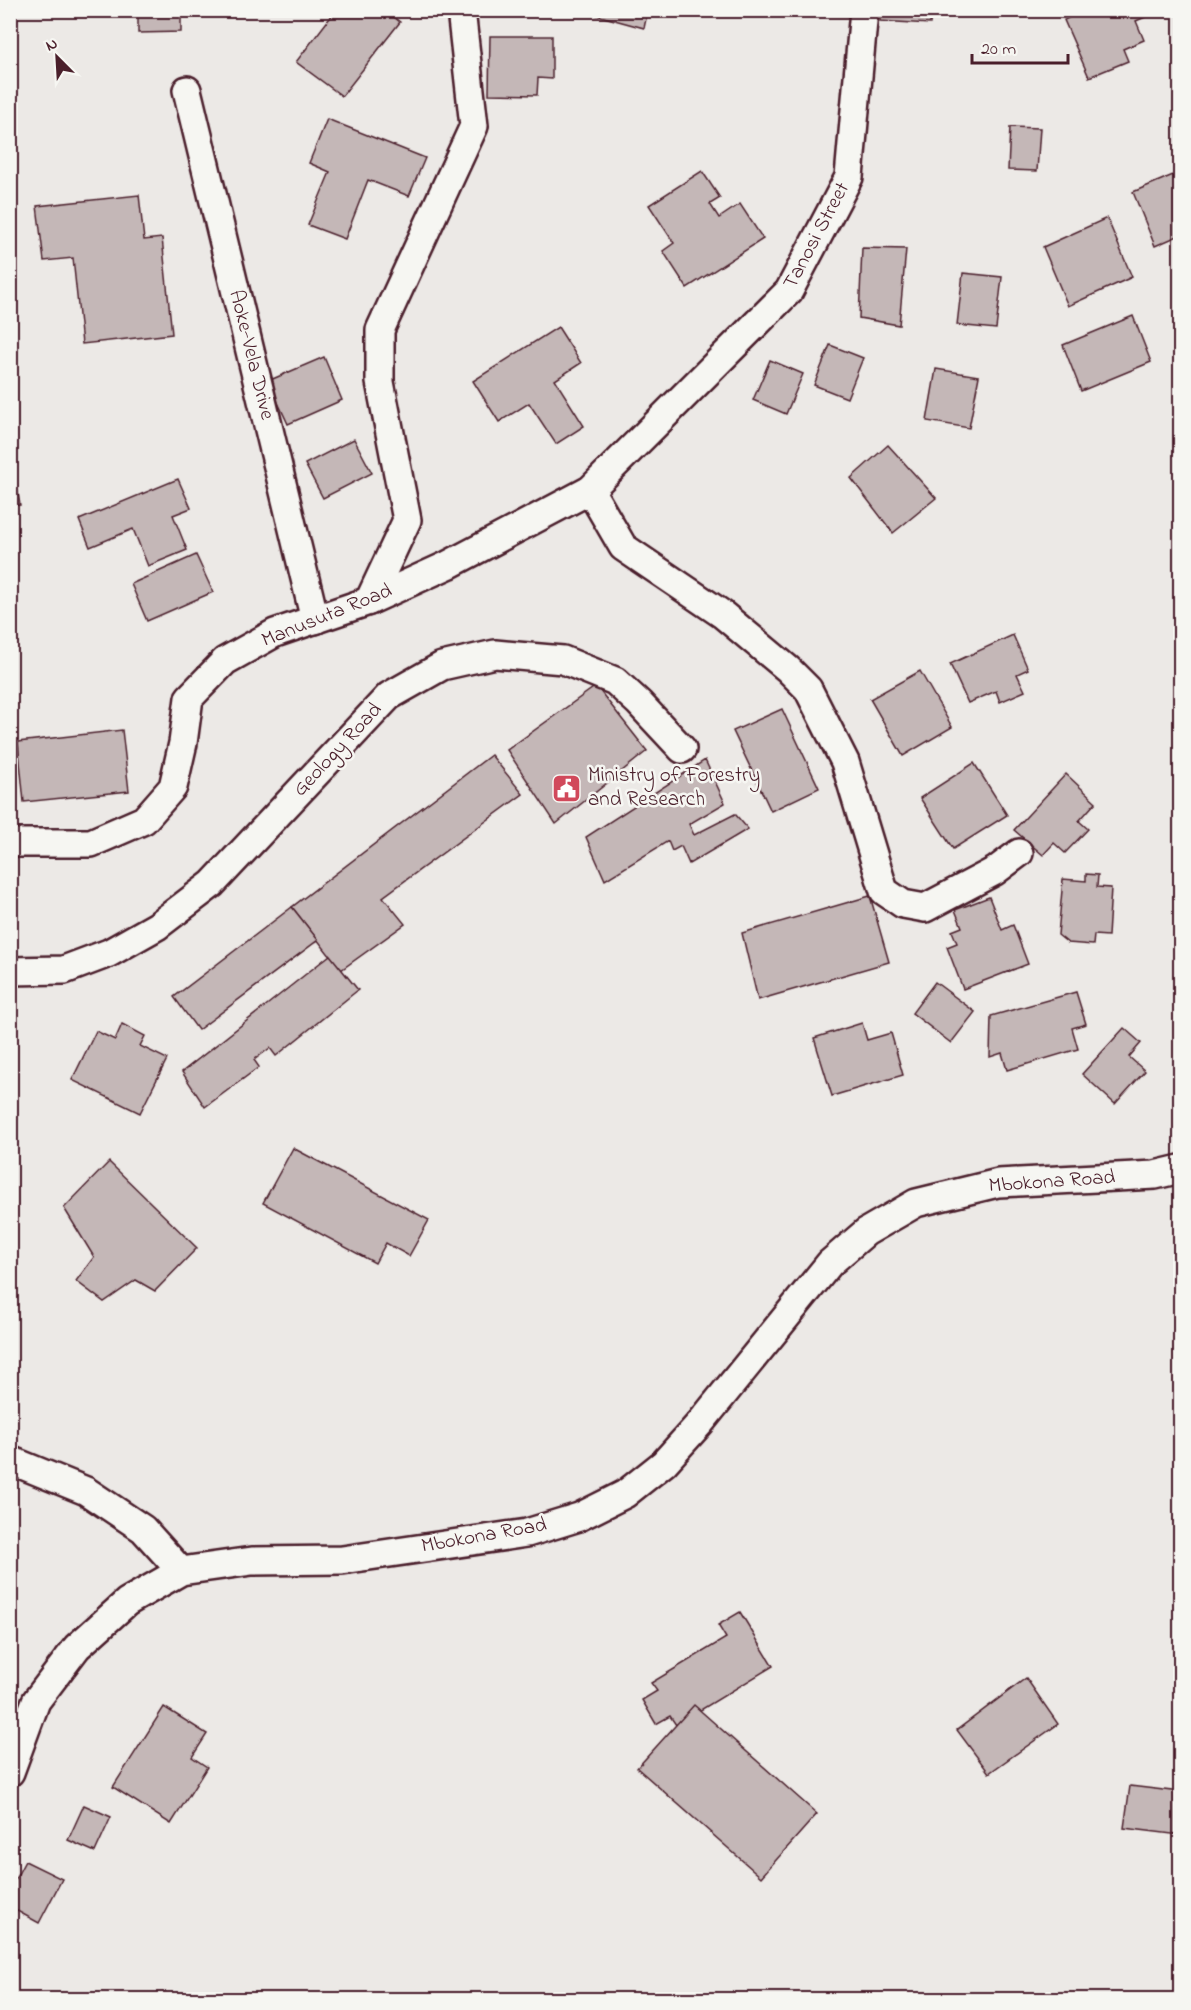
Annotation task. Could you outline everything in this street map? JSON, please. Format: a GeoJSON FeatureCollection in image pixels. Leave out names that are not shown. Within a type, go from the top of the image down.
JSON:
{"type":"FeatureCollection","features":[{"type":"Feature","properties":{"kind":"street"},"geometry":{"type":"LineString","coordinates":[[369,601],[407,520],[380,382],[380,330],[474,126],[461,10]]}},
{"type":"Feature","properties":{"kind":"street","name":"Tanosi Street"},"geometry":{"type":"LineString","coordinates":[[590,490],[789,291],[849,177],[864,10]]}},
{"type":"Feature","properties":{"kind":"street","name":"Aoke-Vela Drive"},"geometry":{"type":"LineString","coordinates":[[188,90],[315,620]]}},
{"type":"Feature","properties":{"kind":"street"},"geometry":{"type":"LineString","coordinates":[[590,490],[623,546],[722,614],[788,669],[808,689],[845,762],[884,891],[903,904],[925,908],[995,871],[1019,853]]}},
{"type":"Feature","properties":{"kind":"street","name":"Manusuta Road"},"geometry":{"type":"LineString","coordinates":[[10,843],[91,843],[144,820],[173,788],[183,743],[189,698],[225,661],[276,633],[369,601],[448,565],[590,490]]}},
{"type":"Feature","properties":{"kind":"street","name":"Geology Road"},"geometry":{"type":"LineString","coordinates":[[10,971],[64,970],[109,953],[157,926],[212,884],[388,696],[442,666],[495,654],[563,660],[615,681],[682,748]]}},
{"type":"Feature","properties":{"kind":"street","name":"Mbokona Road"},"geometry":{"type":"LineString","coordinates":[[10,1772],[36,1701],[77,1647],[127,1602],[181,1571],[252,1561],[342,1560],[527,1533],[579,1517],[624,1494],[664,1462],[701,1422],[830,1263],[866,1232],[916,1203],[998,1183],[1155,1175],[1180,1169]]}},
{"type":"Feature","properties":{"kind":"street"},"geometry":{"type":"LineString","coordinates":[[10,1460],[86,1491],[143,1529],[181,1571]]}},
{"type":"Feature","properties":{"kind":"building"},"geometry":{"type":"Polygon","coordinates":[[[138,10],[181,10],[181,32],[138,33],[138,10]]]}},
{"type":"Feature","properties":{"kind":"building"},"geometry":{"type":"Polygon","coordinates":[[[336,10],[385,10],[400,22],[342,96],[296,62],[336,10]]]}},
{"type":"Feature","properties":{"kind":"building"},"geometry":{"type":"Polygon","coordinates":[[[590,10],[648,10],[644,28],[589,13],[590,10]]]}},
{"type":"Feature","properties":{"kind":"building"},"geometry":{"type":"Polygon","coordinates":[[[880,10],[931,10],[930,24],[880,21],[880,10]]]}},
{"type":"Feature","properties":{"kind":"building"},"geometry":{"type":"Polygon","coordinates":[[[1085,10],[1148,10],[1150,15],[1136,21],[1144,40],[1123,49],[1128,61],[1089,77],[1064,20],[1085,10]]]}},
{"type":"Feature","properties":{"kind":"building"},"geometry":{"type":"Polygon","coordinates":[[[490,36],[552,36],[552,79],[538,78],[537,95],[489,94],[490,36]]]}},
{"type":"Feature","properties":{"kind":"building"},"geometry":{"type":"Polygon","coordinates":[[[327,119],[425,158],[409,196],[368,180],[345,239],[308,225],[330,172],[309,163],[327,119]]]}},
{"type":"Feature","properties":{"kind":"building"},"geometry":{"type":"Polygon","coordinates":[[[1010,127],[1040,128],[1037,171],[1008,170],[1010,127]]]}},
{"type":"Feature","properties":{"kind":"building"},"geometry":{"type":"Polygon","coordinates":[[[702,171],[720,198],[710,204],[719,218],[740,204],[763,239],[687,288],[663,251],[674,243],[649,205],[702,171]]]}},
{"type":"Feature","properties":{"kind":"building"},"geometry":{"type":"Polygon","coordinates":[[[1173,175],[1180,192],[1180,235],[1155,246],[1133,192],[1173,175]]]}},
{"type":"Feature","properties":{"kind":"building"},"geometry":{"type":"Polygon","coordinates":[[[139,195],[144,240],[162,238],[172,334],[82,344],[73,258],[44,261],[37,206],[139,195]]]}},
{"type":"Feature","properties":{"kind":"building"},"geometry":{"type":"Polygon","coordinates":[[[1107,218],[1132,277],[1068,306],[1043,247],[1107,218]]]}},
{"type":"Feature","properties":{"kind":"building"},"geometry":{"type":"Polygon","coordinates":[[[862,248],[906,249],[899,325],[859,318],[862,248]]]}},
{"type":"Feature","properties":{"kind":"building"},"geometry":{"type":"Polygon","coordinates":[[[963,273],[1002,277],[996,329],[957,325],[963,273]]]}},
{"type":"Feature","properties":{"kind":"building"},"geometry":{"type":"Polygon","coordinates":[[[1133,316],[1151,362],[1081,391],[1063,345],[1133,316]]]}},
{"type":"Feature","properties":{"kind":"building"},"geometry":{"type":"Polygon","coordinates":[[[558,327],[581,363],[555,380],[584,426],[556,444],[529,403],[499,422],[473,381],[558,327]]]}},
{"type":"Feature","properties":{"kind":"building"},"geometry":{"type":"Polygon","coordinates":[[[830,345],[863,358],[847,398],[814,385],[830,345]]]}},
{"type":"Feature","properties":{"kind":"building"},"geometry":{"type":"Polygon","coordinates":[[[324,357],[342,400],[288,424],[268,381],[324,357]]]}},
{"type":"Feature","properties":{"kind":"building"},"geometry":{"type":"Polygon","coordinates":[[[770,360],[803,374],[786,414],[753,400],[770,360]]]}},
{"type":"Feature","properties":{"kind":"building"},"geometry":{"type":"Polygon","coordinates":[[[936,369],[979,376],[969,428],[927,421],[936,369]]]}},
{"type":"Feature","properties":{"kind":"building"},"geometry":{"type":"Polygon","coordinates":[[[354,439],[372,473],[323,498],[305,464],[354,439]]]}},
{"type":"Feature","properties":{"kind":"building"},"geometry":{"type":"Polygon","coordinates":[[[888,445],[936,498],[893,533],[851,478],[888,445]]]}},
{"type":"Feature","properties":{"kind":"building"},"geometry":{"type":"Polygon","coordinates":[[[14,469],[20,505],[10,506],[10,470],[14,469]]]}},
{"type":"Feature","properties":{"kind":"building"},"geometry":{"type":"Polygon","coordinates":[[[178,479],[191,508],[173,515],[187,550],[148,566],[133,529],[90,547],[79,520],[178,479]]]}},
{"type":"Feature","properties":{"kind":"building"},"geometry":{"type":"Polygon","coordinates":[[[196,555],[213,592],[147,621],[131,584],[196,555]]]}},
{"type":"Feature","properties":{"kind":"building"},"geometry":{"type":"Polygon","coordinates":[[[1013,635],[1028,669],[1017,674],[1025,691],[1000,702],[996,691],[968,703],[950,664],[1013,635]]]}},
{"type":"Feature","properties":{"kind":"building"},"geometry":{"type":"Polygon","coordinates":[[[920,671],[952,727],[903,756],[870,699],[920,671]]]}},
{"type":"Feature","properties":{"kind":"building","name":"Ministry of Forestry and Research"},"geometry":{"type":"Polygon","coordinates":[[[596,686],[647,751],[556,824],[507,750],[596,686]]]}},
{"type":"Feature","properties":{"kind":"building"},"geometry":{"type":"Polygon","coordinates":[[[782,709],[819,788],[771,811],[733,731],[782,709]]]}},
{"type":"Feature","properties":{"kind":"building"},"geometry":{"type":"Polygon","coordinates":[[[122,730],[129,791],[24,802],[18,742],[122,730]]]}},
{"type":"Feature","properties":{"kind":"building"},"geometry":{"type":"Polygon","coordinates":[[[491,755],[523,794],[383,897],[405,924],[341,970],[292,907],[491,755]]]}},
{"type":"Feature","properties":{"kind":"building"},"geometry":{"type":"Polygon","coordinates":[[[705,760],[725,803],[689,824],[694,835],[735,814],[748,829],[689,864],[681,846],[672,851],[668,841],[605,880],[586,837],[705,760]]]}},
{"type":"Feature","properties":{"kind":"building"},"geometry":{"type":"Polygon","coordinates":[[[974,763],[1007,815],[953,849],[920,798],[974,763]]]}},
{"type":"Feature","properties":{"kind":"building"},"geometry":{"type":"Polygon","coordinates":[[[1066,774],[1096,802],[1079,821],[1088,829],[1065,853],[1054,843],[1043,855],[1014,830],[1066,774]]]}},
{"type":"Feature","properties":{"kind":"building"},"geometry":{"type":"Polygon","coordinates":[[[1086,874],[1098,875],[1097,887],[1111,888],[1108,936],[1094,935],[1093,945],[1068,943],[1058,935],[1063,879],[1086,881],[1086,874]]]}},
{"type":"Feature","properties":{"kind":"building"},"geometry":{"type":"Polygon","coordinates":[[[870,896],[889,962],[758,1000],[742,933],[870,896]]]}},
{"type":"Feature","properties":{"kind":"building"},"geometry":{"type":"Polygon","coordinates":[[[989,897],[1002,930],[1013,925],[1028,964],[963,989],[947,947],[957,943],[952,931],[962,927],[955,910],[989,897]]]}},
{"type":"Feature","properties":{"kind":"building"},"geometry":{"type":"Polygon","coordinates":[[[292,907],[318,940],[198,1030],[174,997],[292,907]]]}},
{"type":"Feature","properties":{"kind":"building"},"geometry":{"type":"Polygon","coordinates":[[[330,955],[358,990],[276,1056],[270,1048],[254,1060],[259,1067],[205,1107],[182,1072],[330,955]]]}},
{"type":"Feature","properties":{"kind":"building"},"geometry":{"type":"Polygon","coordinates":[[[935,982],[975,1012],[951,1043],[912,1013],[935,982]]]}},
{"type":"Feature","properties":{"kind":"building"},"geometry":{"type":"Polygon","coordinates":[[[1076,992],[1086,1024],[1072,1028],[1078,1049],[1007,1070],[1002,1053],[990,1057],[991,1016],[1076,992]]]}},
{"type":"Feature","properties":{"kind":"building"},"geometry":{"type":"Polygon","coordinates":[[[862,1023],[867,1040],[891,1033],[903,1075],[832,1096],[814,1038],[862,1023]]]}},
{"type":"Feature","properties":{"kind":"building"},"geometry":{"type":"Polygon","coordinates":[[[122,1024],[145,1036],[140,1046],[167,1059],[140,1113],[72,1080],[96,1031],[115,1040],[122,1024]]]}},
{"type":"Feature","properties":{"kind":"building"},"geometry":{"type":"Polygon","coordinates":[[[1124,1028],[1141,1043],[1129,1057],[1145,1071],[1115,1104],[1082,1074],[1124,1028]]]}},
{"type":"Feature","properties":{"kind":"building"},"geometry":{"type":"Polygon","coordinates":[[[293,1148],[429,1220],[409,1256],[386,1243],[375,1263],[263,1203],[293,1148]]]}},
{"type":"Feature","properties":{"kind":"building"},"geometry":{"type":"Polygon","coordinates":[[[109,1162],[197,1248],[155,1291],[136,1280],[104,1302],[76,1281],[94,1257],[64,1208],[109,1162]]]}},
{"type":"Feature","properties":{"kind":"building"},"geometry":{"type":"Polygon","coordinates":[[[740,1612],[773,1666],[676,1725],[670,1716],[656,1724],[642,1700],[657,1691],[651,1683],[726,1638],[718,1625],[740,1612]]]}},
{"type":"Feature","properties":{"kind":"building"},"geometry":{"type":"Polygon","coordinates":[[[1026,1678],[1058,1724],[989,1773],[957,1730],[1026,1678]]]}},
{"type":"Feature","properties":{"kind":"building"},"geometry":{"type":"Polygon","coordinates":[[[694,1705],[817,1814],[761,1877],[637,1768],[694,1705]]]}},
{"type":"Feature","properties":{"kind":"building"},"geometry":{"type":"Polygon","coordinates":[[[164,1707],[207,1734],[192,1757],[207,1767],[171,1824],[113,1787],[164,1707]]]}},
{"type":"Feature","properties":{"kind":"building"},"geometry":{"type":"Polygon","coordinates":[[[1130,1786],[1180,1792],[1180,1835],[1124,1828],[1130,1786]]]}},
{"type":"Feature","properties":{"kind":"building"},"geometry":{"type":"Polygon","coordinates":[[[84,1805],[111,1817],[95,1852],[68,1840],[84,1805]]]}},
{"type":"Feature","properties":{"kind":"building"},"geometry":{"type":"Polygon","coordinates":[[[25,1861],[62,1879],[39,1923],[10,1907],[10,1889],[25,1861]]]}},
{"type":"Feature","properties":{"kind":"place","name":"Ministry of Forestry and Research"},"geometry":{"type":"Point","coordinates":[567,788]}}]}
